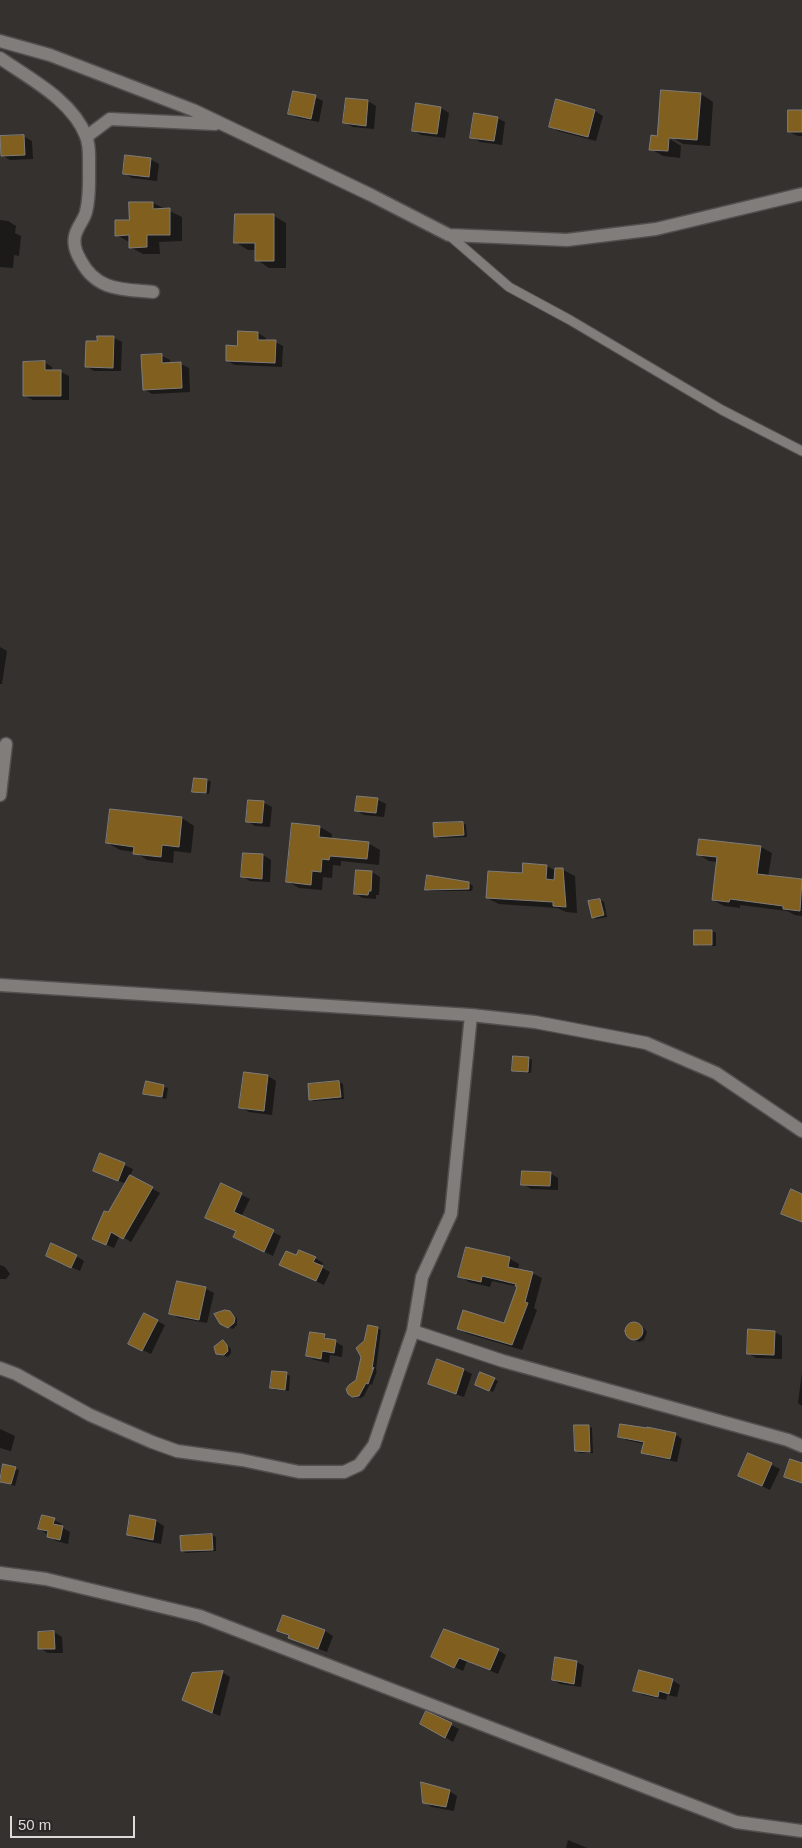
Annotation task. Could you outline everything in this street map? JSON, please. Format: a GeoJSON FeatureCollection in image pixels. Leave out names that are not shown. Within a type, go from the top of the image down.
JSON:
{"type":"FeatureCollection","features":[{"type":"Feature","properties":{"kind":"street"},"geometry":{"type":"LineString","coordinates":[[0,41],[50,55],[193,110],[371,195],[449,235],[577,239],[656,229],[802,194]]}},
{"type":"Feature","properties":{"kind":"street"},"geometry":{"type":"LineString","coordinates":[[0,58],[63,104],[76,119],[86,137],[89,150],[88,204],[75,237],[76,252],[86,271],[95,280],[119,289],[153,292]]}},
{"type":"Feature","properties":{"kind":"street"},"geometry":{"type":"LineString","coordinates":[[86,137],[110,119],[222,124]]}},
{"type":"Feature","properties":{"kind":"street"},"geometry":{"type":"LineString","coordinates":[[0,795],[6,744]]}},
{"type":"Feature","properties":{"kind":"street"},"geometry":{"type":"LineString","coordinates":[[0,985],[470,1015],[535,1022],[646,1043],[716,1074],[802,1131]]}},
{"type":"Feature","properties":{"kind":"street"},"geometry":{"type":"LineString","coordinates":[[0,1368],[16,1374],[90,1415],[176,1451],[242,1460],[299,1472],[344,1472],[359,1466],[374,1445],[413,1331],[422,1277],[445,1229],[452,1206],[470,1015]]}},
{"type":"Feature","properties":{"kind":"street"},"geometry":{"type":"LineString","coordinates":[[413,1331],[502,1361],[788,1440],[802,1446]]}},
{"type":"Feature","properties":{"kind":"street"},"geometry":{"type":"LineString","coordinates":[[0,1573],[46,1579],[200,1616],[736,1822],[802,1831]]}},
{"type":"Feature","properties":{"kind":"lane"},"geometry":{"type":"LineString","coordinates":[[449,235],[510,287],[570,320],[722,410],[802,451]]}},
{"type":"Feature","properties":{"kind":"building"},"geometry":{"type":"Polygon","coordinates":[[[661,90],[701,93],[697,140],[669,138],[668,151],[649,150],[651,135],[657,136],[661,90]]]}},
{"type":"Feature","properties":{"kind":"building"},"geometry":{"type":"Polygon","coordinates":[[[293,91],[316,95],[311,119],[288,114],[293,91]]]}},
{"type":"Feature","properties":{"kind":"building"},"geometry":{"type":"Polygon","coordinates":[[[346,98],[368,100],[366,126],[343,123],[346,98]]]}},
{"type":"Feature","properties":{"kind":"building"},"geometry":{"type":"Polygon","coordinates":[[[556,99],[595,110],[588,137],[549,127],[556,99]]]}},
{"type":"Feature","properties":{"kind":"building"},"geometry":{"type":"Polygon","coordinates":[[[416,103],[441,107],[437,134],[412,131],[416,103]]]}},
{"type":"Feature","properties":{"kind":"building"},"geometry":{"type":"Polygon","coordinates":[[[788,110],[802,110],[802,132],[788,132],[788,110]]]}},
{"type":"Feature","properties":{"kind":"building"},"geometry":{"type":"Polygon","coordinates":[[[474,113],[498,117],[494,141],[470,138],[474,113]]]}},
{"type":"Feature","properties":{"kind":"building"},"geometry":{"type":"Polygon","coordinates":[[[24,135],[25,155],[1,156],[0,136],[24,135]]]}},
{"type":"Feature","properties":{"kind":"building"},"geometry":{"type":"Polygon","coordinates":[[[125,155],[151,158],[149,177],[123,174],[125,155]]]}},
{"type":"Feature","properties":{"kind":"building"},"geometry":{"type":"Polygon","coordinates":[[[129,202],[153,202],[153,209],[170,208],[170,235],[147,235],[147,247],[129,248],[129,235],[115,236],[115,220],[129,220],[129,202]]]}},
{"type":"Feature","properties":{"kind":"building"},"geometry":{"type":"Polygon","coordinates":[[[235,214],[274,214],[274,261],[255,261],[255,243],[234,243],[235,214]]]}},
{"type":"Feature","properties":{"kind":"building"},"geometry":{"type":"Polygon","coordinates":[[[238,331],[258,332],[258,340],[276,340],[275,363],[226,361],[226,345],[237,346],[238,331]]]}},
{"type":"Feature","properties":{"kind":"building"},"geometry":{"type":"Polygon","coordinates":[[[97,336],[114,336],[113,368],[85,367],[86,341],[97,341],[97,336]]]}},
{"type":"Feature","properties":{"kind":"building"},"geometry":{"type":"Polygon","coordinates":[[[162,354],[162,363],[181,362],[182,388],[143,390],[141,355],[162,354]]]}},
{"type":"Feature","properties":{"kind":"building"},"geometry":{"type":"Polygon","coordinates":[[[45,361],[45,370],[61,370],[61,396],[23,396],[23,362],[45,361]]]}},
{"type":"Feature","properties":{"kind":"building"},"geometry":{"type":"Polygon","coordinates":[[[194,778],[207,779],[206,793],[192,792],[194,778]]]}},
{"type":"Feature","properties":{"kind":"building"},"geometry":{"type":"Polygon","coordinates":[[[357,796],[378,798],[376,813],[355,811],[357,796]]]}},
{"type":"Feature","properties":{"kind":"building"},"geometry":{"type":"Polygon","coordinates":[[[248,800],[264,801],[262,823],[246,822],[248,800]]]}},
{"type":"Feature","properties":{"kind":"building"},"geometry":{"type":"Polygon","coordinates":[[[110,809],[182,817],[179,847],[162,845],[161,857],[133,854],[134,847],[106,843],[110,809]]]}},
{"type":"Feature","properties":{"kind":"building"},"geometry":{"type":"Polygon","coordinates":[[[463,822],[464,835],[434,837],[433,823],[463,822]]]}},
{"type":"Feature","properties":{"kind":"building"},"geometry":{"type":"Polygon","coordinates":[[[292,823],[320,826],[319,837],[369,842],[367,859],[330,856],[329,860],[322,859],[321,872],[312,871],[311,885],[286,882],[292,823]]]}},
{"type":"Feature","properties":{"kind":"building"},"geometry":{"type":"Polygon","coordinates":[[[699,839],[761,846],[757,874],[802,879],[800,911],[783,909],[783,906],[730,899],[729,902],[712,900],[717,857],[697,855],[699,839]]]}},
{"type":"Feature","properties":{"kind":"building"},"geometry":{"type":"Polygon","coordinates":[[[243,853],[263,854],[262,879],[241,877],[243,853]]]}},
{"type":"Feature","properties":{"kind":"building"},"geometry":{"type":"Polygon","coordinates":[[[523,863],[547,865],[546,879],[554,880],[555,868],[563,868],[566,907],[553,906],[553,902],[486,898],[488,871],[522,873],[523,863]]]}},
{"type":"Feature","properties":{"kind":"building"},"geometry":{"type":"Polygon","coordinates":[[[356,870],[372,871],[371,891],[369,891],[368,895],[354,894],[356,870]]]}},
{"type":"Feature","properties":{"kind":"building"},"geometry":{"type":"Polygon","coordinates":[[[427,875],[469,882],[469,889],[425,890],[427,875]]]}},
{"type":"Feature","properties":{"kind":"building"},"geometry":{"type":"Polygon","coordinates":[[[600,899],[604,915],[592,918],[588,901],[600,899]]]}},
{"type":"Feature","properties":{"kind":"building"},"geometry":{"type":"Polygon","coordinates":[[[694,930],[712,930],[712,945],[694,945],[694,930]]]}},
{"type":"Feature","properties":{"kind":"building"},"geometry":{"type":"Polygon","coordinates":[[[513,1056],[529,1057],[528,1072],[512,1071],[513,1056]]]}},
{"type":"Feature","properties":{"kind":"building"},"geometry":{"type":"Polygon","coordinates":[[[244,1072],[268,1075],[264,1111],[239,1108],[244,1072]]]}},
{"type":"Feature","properties":{"kind":"building"},"geometry":{"type":"Polygon","coordinates":[[[146,1081],[164,1085],[162,1097],[143,1094],[146,1081]]]}},
{"type":"Feature","properties":{"kind":"building"},"geometry":{"type":"Polygon","coordinates":[[[339,1081],[341,1097],[309,1100],[308,1084],[339,1081]]]}},
{"type":"Feature","properties":{"kind":"building"},"geometry":{"type":"Polygon","coordinates":[[[100,1153],[125,1163],[118,1181],[93,1171],[100,1153]]]}},
{"type":"Feature","properties":{"kind":"building"},"geometry":{"type":"Polygon","coordinates":[[[522,1171],[551,1172],[550,1186],[521,1185],[522,1171]]]}},
{"type":"Feature","properties":{"kind":"building"},"geometry":{"type":"Polygon","coordinates":[[[130,1175],[153,1187],[123,1239],[111,1232],[106,1245],[92,1239],[104,1211],[108,1212],[130,1175]]]}},
{"type":"Feature","properties":{"kind":"building"},"geometry":{"type":"Polygon","coordinates":[[[221,1183],[242,1193],[234,1212],[274,1230],[264,1252],[233,1237],[236,1231],[205,1218],[221,1183]]]}},
{"type":"Feature","properties":{"kind":"building"},"geometry":{"type":"Polygon","coordinates":[[[791,1189],[802,1194],[802,1222],[781,1214],[791,1189]]]}},
{"type":"Feature","properties":{"kind":"building"},"geometry":{"type":"Polygon","coordinates":[[[51,1243],[77,1255],[71,1268],[46,1256],[51,1243]]]}},
{"type":"Feature","properties":{"kind":"building"},"geometry":{"type":"Polygon","coordinates":[[[466,1247],[510,1257],[508,1267],[533,1272],[525,1302],[528,1303],[512,1345],[457,1329],[463,1310],[504,1323],[517,1287],[515,1286],[516,1284],[482,1276],[481,1282],[458,1277],[466,1247]]]}},
{"type":"Feature","properties":{"kind":"building"},"geometry":{"type":"Polygon","coordinates":[[[299,1250],[316,1257],[313,1262],[323,1266],[316,1281],[279,1265],[286,1251],[296,1255],[299,1250]]]}},
{"type":"Feature","properties":{"kind":"building"},"geometry":{"type":"Polygon","coordinates":[[[177,1281],[206,1287],[199,1320],[169,1314],[177,1281]]]}},
{"type":"Feature","properties":{"kind":"building"},"geometry":{"type":"Polygon","coordinates":[[[225,1310],[230,1311],[235,1318],[234,1323],[228,1328],[220,1324],[214,1314],[225,1310]]]}},
{"type":"Feature","properties":{"kind":"building"},"geometry":{"type":"Polygon","coordinates":[[[144,1313],[158,1320],[142,1351],[128,1344],[144,1313]]]}},
{"type":"Feature","properties":{"kind":"building"},"geometry":{"type":"Polygon","coordinates":[[[634,1322],[640,1325],[643,1331],[640,1337],[634,1340],[628,1337],[625,1331],[628,1325],[634,1322]]]}},
{"type":"Feature","properties":{"kind":"building"},"geometry":{"type":"Polygon","coordinates":[[[368,1325],[378,1327],[372,1369],[374,1367],[368,1384],[366,1383],[359,1396],[352,1397],[346,1389],[356,1380],[361,1357],[356,1348],[364,1341],[368,1325]]]}},
{"type":"Feature","properties":{"kind":"building"},"geometry":{"type":"Polygon","coordinates":[[[748,1329],[775,1331],[774,1355],[747,1354],[748,1329]]]}},
{"type":"Feature","properties":{"kind":"building"},"geometry":{"type":"Polygon","coordinates":[[[310,1332],[325,1334],[324,1338],[336,1340],[334,1353],[322,1351],[321,1359],[306,1356],[310,1332]]]}},
{"type":"Feature","properties":{"kind":"building"},"geometry":{"type":"Polygon","coordinates":[[[223,1340],[227,1345],[228,1351],[224,1355],[216,1354],[214,1347],[223,1340]]]}},
{"type":"Feature","properties":{"kind":"building"},"geometry":{"type":"Polygon","coordinates":[[[437,1359],[464,1369],[456,1394],[428,1384],[437,1359]]]}},
{"type":"Feature","properties":{"kind":"building"},"geometry":{"type":"Polygon","coordinates":[[[272,1371],[287,1372],[285,1390],[270,1388],[272,1371]]]}},
{"type":"Feature","properties":{"kind":"building"},"geometry":{"type":"Polygon","coordinates":[[[480,1372],[495,1378],[489,1391],[475,1385],[480,1372]]]}},
{"type":"Feature","properties":{"kind":"building"},"geometry":{"type":"Polygon","coordinates":[[[620,1424],[676,1433],[670,1459],[641,1453],[644,1442],[618,1437],[620,1424]]]}},
{"type":"Feature","properties":{"kind":"building"},"geometry":{"type":"Polygon","coordinates":[[[574,1425],[589,1425],[590,1452],[575,1451],[574,1425]]]}},
{"type":"Feature","properties":{"kind":"building"},"geometry":{"type":"Polygon","coordinates":[[[748,1453],[772,1463],[762,1486],[738,1476],[748,1453]]]}},
{"type":"Feature","properties":{"kind":"building"},"geometry":{"type":"Polygon","coordinates":[[[790,1459],[802,1463],[802,1483],[784,1477],[790,1459]]]}},
{"type":"Feature","properties":{"kind":"building"},"geometry":{"type":"Polygon","coordinates":[[[3,1464],[16,1467],[11,1484],[0,1482],[3,1464]]]}},
{"type":"Feature","properties":{"kind":"building"},"geometry":{"type":"Polygon","coordinates":[[[42,1515],[55,1518],[53,1524],[63,1526],[60,1540],[47,1537],[48,1531],[38,1529],[42,1515]]]}},
{"type":"Feature","properties":{"kind":"building"},"geometry":{"type":"Polygon","coordinates":[[[130,1515],[156,1520],[153,1540],[127,1535],[130,1515]]]}},
{"type":"Feature","properties":{"kind":"building"},"geometry":{"type":"Polygon","coordinates":[[[212,1534],[213,1550],[181,1551],[180,1536],[212,1534]]]}},
{"type":"Feature","properties":{"kind":"building"},"geometry":{"type":"Polygon","coordinates":[[[283,1615],[325,1630],[318,1649],[288,1638],[289,1635],[277,1631],[283,1615]]]}},
{"type":"Feature","properties":{"kind":"building"},"geometry":{"type":"Polygon","coordinates":[[[444,1629],[499,1649],[490,1670],[459,1658],[454,1668],[431,1657],[444,1629]]]}},
{"type":"Feature","properties":{"kind":"building"},"geometry":{"type":"Polygon","coordinates":[[[54,1631],[55,1649],[38,1649],[38,1632],[54,1631]]]}},
{"type":"Feature","properties":{"kind":"building"},"geometry":{"type":"Polygon","coordinates":[[[555,1657],[577,1661],[574,1684],[552,1680],[555,1657]]]}},
{"type":"Feature","properties":{"kind":"building"},"geometry":{"type":"Polygon","coordinates":[[[639,1670],[673,1679],[669,1694],[659,1691],[658,1697],[633,1691],[639,1670]]]}},
{"type":"Feature","properties":{"kind":"building"},"geometry":{"type":"Polygon","coordinates":[[[223,1671],[212,1713],[182,1700],[192,1673],[223,1671]]]}},
{"type":"Feature","properties":{"kind":"building"},"geometry":{"type":"Polygon","coordinates":[[[426,1711],[452,1723],[445,1738],[420,1724],[426,1711]]]}},
{"type":"Feature","properties":{"kind":"building"},"geometry":{"type":"Polygon","coordinates":[[[421,1782],[450,1790],[446,1807],[423,1803],[421,1782]]]}}]}
